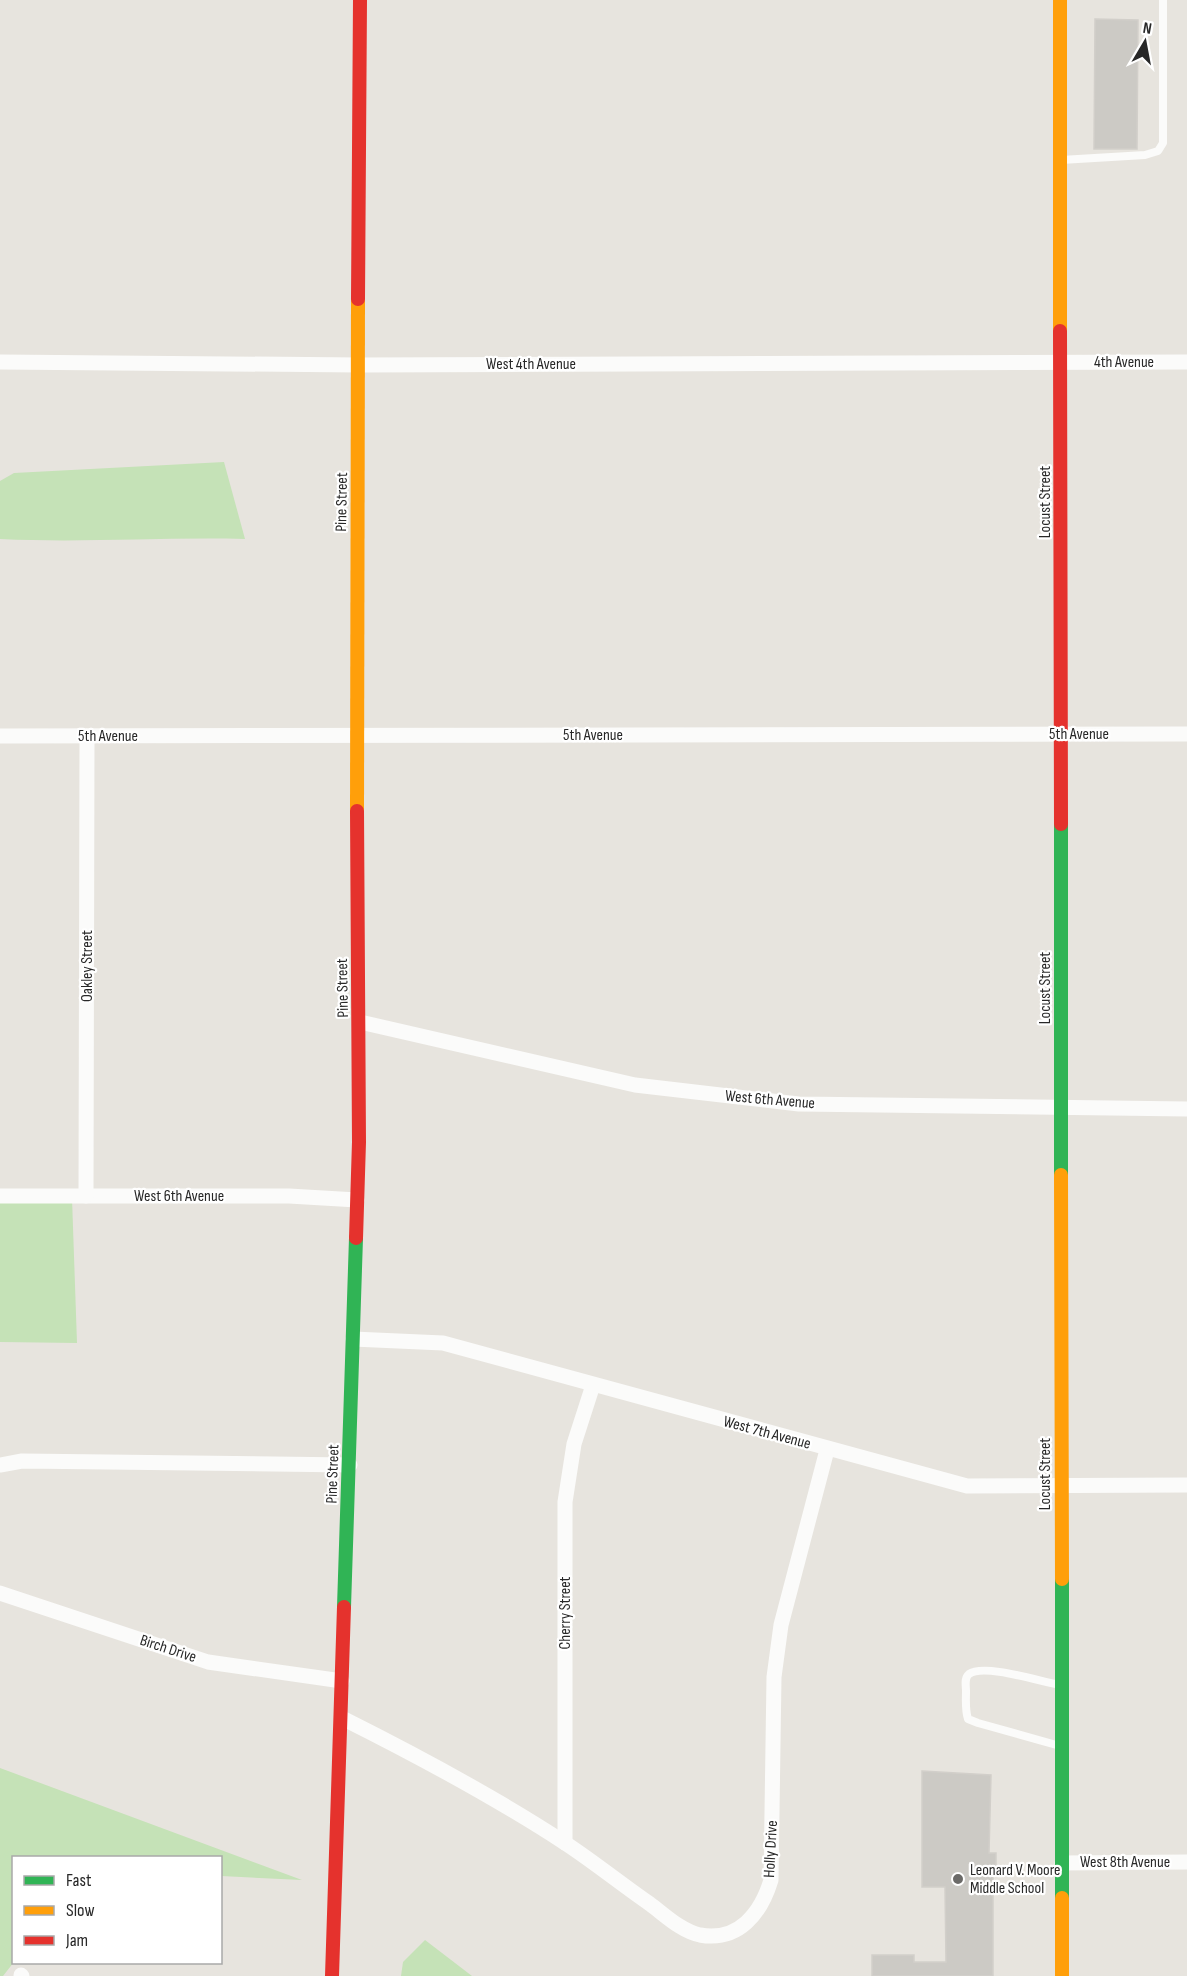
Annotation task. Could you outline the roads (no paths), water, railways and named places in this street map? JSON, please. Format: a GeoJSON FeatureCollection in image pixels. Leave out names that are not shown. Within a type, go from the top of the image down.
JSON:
{"type":"FeatureCollection","features":[{"type":"Feature","properties":{"kind":"street","name":"Pine Street"},"geometry":{"type":"LineString","coordinates":[[332,1976],[350,1465],[360,1022],[356,735],[360,365],[360,0]]}},
{"type":"Feature","properties":{"kind":"street","name":"Locust Street"},"geometry":{"type":"LineString","coordinates":[[1060,0],[1062,1976]]}},
{"type":"Feature","properties":{"kind":"street","name":"West 4th Avenue"},"geometry":{"type":"LineString","coordinates":[[0,362],[360,365],[1061,362]]}},
{"type":"Feature","properties":{"kind":"street","name":"4th Avenue"},"geometry":{"type":"LineString","coordinates":[[1061,362],[1187,362]]}},
{"type":"Feature","properties":{"kind":"street","name":"5th Avenue"},"geometry":{"type":"LineString","coordinates":[[0,736],[1187,734]]}},
{"type":"Feature","properties":{"kind":"street","name":"Oakley Street"},"geometry":{"type":"LineString","coordinates":[[86,1196],[87,736]]}},
{"type":"Feature","properties":{"kind":"street","name":"West 6th Avenue"},"geometry":{"type":"LineString","coordinates":[[360,1022],[635,1085],[799,1104],[1187,1109]]}},
{"type":"Feature","properties":{"kind":"street","name":"West 6th Avenue"},"geometry":{"type":"LineString","coordinates":[[0,1196],[289,1196],[357,1200]]}},
{"type":"Feature","properties":{"kind":"street","name":"West 7th Avenue"},"geometry":{"type":"LineString","coordinates":[[353,1339],[443,1343],[827,1450],[967,1486],[1187,1485]]}},
{"type":"Feature","properties":{"kind":"street","name":"Cherry Street"},"geometry":{"type":"LineString","coordinates":[[565,1843],[565,1502],[567,1473],[593,1385]]}},
{"type":"Feature","properties":{"kind":"street","name":"Holly Drive"},"geometry":{"type":"LineString","coordinates":[[342,1718],[443,1768],[565,1843],[688,1931],[714,1936],[727,1934],[743,1926],[758,1911],[768,1892],[772,1865],[774,1677],[781,1625],[827,1450]]}},
{"type":"Feature","properties":{"kind":"street"},"geometry":{"type":"LineString","coordinates":[[0,1465],[22,1461],[350,1465]]}},
{"type":"Feature","properties":{"kind":"street","name":"Birch Drive"},"geometry":{"type":"LineString","coordinates":[[0,1593],[208,1662],[342,1681]]}},
{"type":"Feature","properties":{"kind":"street","name":"West 8th Avenue"},"geometry":{"type":"LineString","coordinates":[[1062,1863],[1187,1862]]}},
{"type":"Feature","properties":{"kind":"lane"},"geometry":{"type":"LineString","coordinates":[[1061,160],[1145,155],[1158,151],[1163,143],[1163,0]]}},
{"type":"Feature","properties":{"kind":"lane"},"geometry":{"type":"LineString","coordinates":[[1060,1746],[968,1719],[966,1680],[969,1674],[978,1671],[1011,1672],[1030,1680],[1062,1686]]}},
{"type":"Feature","properties":{"kind":"place","name":"Leonard V. Moore Middle School"},"geometry":{"type":"Point","coordinates":[958,1879]}}]}
